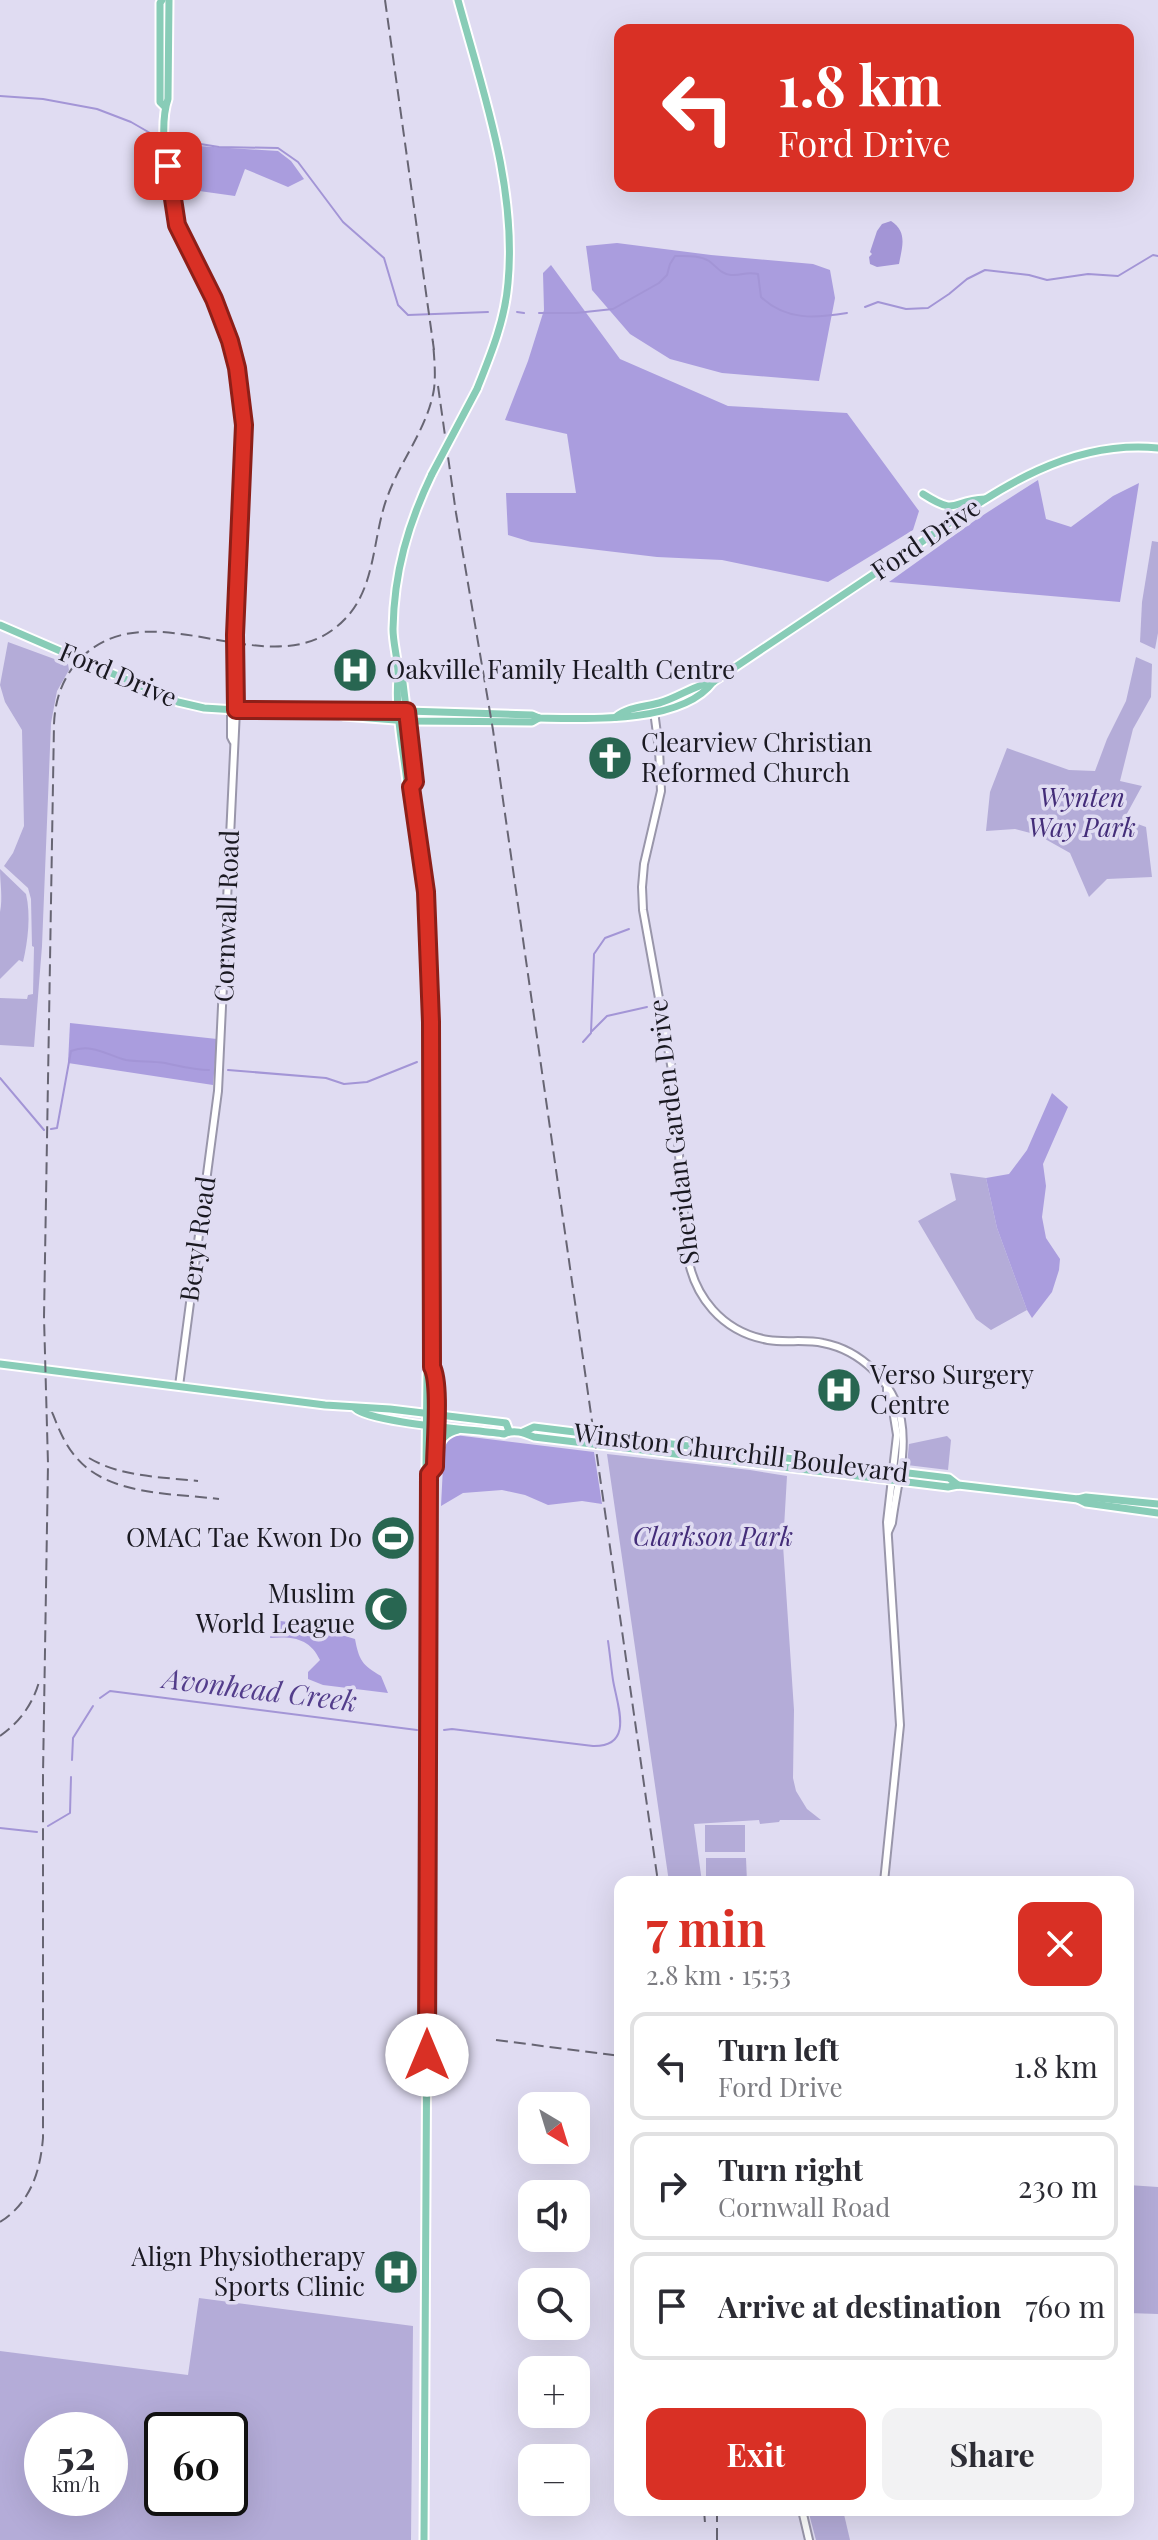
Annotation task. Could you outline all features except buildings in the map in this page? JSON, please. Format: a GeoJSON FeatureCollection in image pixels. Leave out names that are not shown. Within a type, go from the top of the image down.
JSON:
{"type":"FeatureCollection","features":[{"type":"Feature","properties":{"kind":"main road","name":"Cornwall Road"},"geometry":{"type":"LineString","coordinates":[[162,0],[160,102],[165,107]]}},
{"type":"Feature","properties":{"kind":"main road","name":"Cornwall Road"},"geometry":{"type":"LineString","coordinates":[[169,0],[165,125],[170,192],[177,225],[222,318],[237,368],[244,425],[233,637],[234,710]]}},
{"type":"Feature","properties":{"kind":"main road"},"geometry":{"type":"LineString","coordinates":[[405,717],[398,711],[393,638],[397,576],[410,523],[477,389],[497,337],[508,285],[510,232],[500,159],[458,0]]}},
{"type":"Feature","properties":{"kind":"main road","name":"Ford Drive"},"geometry":{"type":"LineString","coordinates":[[0,625],[161,696],[191,705],[344,716],[625,718],[654,708],[703,683],[713,682],[1004,487],[1037,469],[1077,455],[1121,447],[1158,448]]}},
{"type":"Feature","properties":{"kind":"main road"},"geometry":{"type":"LineString","coordinates":[[923,494],[942,506],[955,507],[975,499],[987,499]]}},
{"type":"Feature","properties":{"kind":"main road"},"geometry":{"type":"LineString","coordinates":[[398,678],[403,683],[407,782],[411,787],[426,892],[431,1022],[432,1367],[427,1374],[435,1464]]}},
{"type":"Feature","properties":{"kind":"main road","name":"Ford Drive"},"geometry":{"type":"LineString","coordinates":[[335,713],[344,709],[398,711]]}},
{"type":"Feature","properties":{"kind":"main road","name":"Winston Churchill Boulevard"},"geometry":{"type":"LineString","coordinates":[[0,1364],[355,1408],[361,1406],[506,1423],[509,1431]]}},
{"type":"Feature","properties":{"kind":"main road","name":"Winston Churchill Boulevard"},"geometry":{"type":"LineString","coordinates":[[355,1408],[361,1415],[431,1425],[504,1434],[509,1431],[523,1432],[534,1437],[894,1481],[1078,1499],[1086,1503],[1158,1513]]}},
{"type":"Feature","properties":{"kind":"main road"},"geometry":{"type":"LineString","coordinates":[[430,1472],[426,1467],[431,1425]]}},
{"type":"Feature","properties":{"kind":"main road","name":"Winston Churchill Boulevard"},"geometry":{"type":"LineString","coordinates":[[523,1432],[534,1427],[949,1478],[958,1485]]}},
{"type":"Feature","properties":{"kind":"main road"},"geometry":{"type":"LineString","coordinates":[[424,2540],[430,1472],[439,1459],[440,1443],[450,1433],[480,1431]]}},
{"type":"Feature","properties":{"kind":"main road","name":"Winston Churchill Boulevard"},"geometry":{"type":"LineString","coordinates":[[1078,1499],[1086,1497],[1158,1504]]}},
{"type":"Feature","properties":{"kind":"street","name":"Sheridan Garden Drive"},"geometry":{"type":"LineString","coordinates":[[654,708],[661,791],[644,864],[643,910],[672,1070],[691,1275],[709,1306],[738,1330],[768,1340],[822,1342],[838,1347],[868,1366],[895,1399],[902,1428],[887,1522],[900,1725],[885,1876]]}},
{"type":"Feature","properties":{"kind":"street","name":"Cornwall Road"},"geometry":{"type":"LineString","coordinates":[[218,1091],[234,710]]}},
{"type":"Feature","properties":{"kind":"street","name":"Beryl Road"},"geometry":{"type":"LineString","coordinates":[[179,1386],[218,1091]]}},
{"type":"Feature","properties":{"kind":"street"},"geometry":{"type":"LineString","coordinates":[[803,2516],[809,2540]]}},
{"type":"Feature","properties":{"kind":"green space"},"geometry":{"type":"Polygon","coordinates":[[[1152,541],[1158,542],[1158,633],[1155,649],[1140,642],[1142,602],[1152,541]]]}},
{"type":"Feature","properties":{"kind":"green space"},"geometry":{"type":"Polygon","coordinates":[[[8,642],[68,664],[69,670],[57,691],[51,723],[42,946],[34,1047],[0,1045],[0,998],[27,999],[28,995],[33,994],[34,947],[28,888],[4,866],[24,826],[22,730],[5,702],[0,685],[8,642]]]}},
{"type":"Feature","properties":{"kind":"green space","name":"Wynten Way Park"},"geometry":{"type":"Polygon","coordinates":[[[1136,657],[1152,664],[1151,697],[1133,729],[1120,781],[1142,786],[1124,819],[1146,827],[1152,877],[1107,879],[1089,897],[1070,853],[1038,835],[1015,829],[986,831],[990,792],[1007,748],[1069,770],[1095,771],[1126,701],[1136,657]]]}},
{"type":"Feature","properties":{"kind":"green space"},"geometry":{"type":"Polygon","coordinates":[[[0,869],[26,894],[29,919],[23,962],[19,960],[0,979],[1,896],[0,869]]]}},
{"type":"Feature","properties":{"kind":"green space"},"geometry":{"type":"Polygon","coordinates":[[[950,1173],[986,1178],[997,1228],[1027,1310],[991,1330],[976,1319],[918,1221],[956,1200],[950,1173]]]}},
{"type":"Feature","properties":{"kind":"green space"},"geometry":{"type":"Polygon","coordinates":[[[947,1436],[951,1440],[948,1470],[907,1465],[909,1444],[947,1436]]]}},
{"type":"Feature","properties":{"kind":"green space","name":"Clarkson Park"},"geometry":{"type":"Polygon","coordinates":[[[607,1454],[787,1476],[783,1545],[794,1710],[793,1778],[796,1791],[807,1809],[821,1820],[694,1824],[701,1876],[668,1876],[607,1454]]]}},
{"type":"Feature","properties":{"kind":"green space"},"geometry":{"type":"Polygon","coordinates":[[[705,1825],[745,1825],[745,1852],[705,1852],[705,1825]]]}},
{"type":"Feature","properties":{"kind":"green space"},"geometry":{"type":"Polygon","coordinates":[[[706,1858],[746,1858],[747,1876],[706,1876],[706,1858]]]}},
{"type":"Feature","properties":{"kind":"green space"},"geometry":{"type":"Polygon","coordinates":[[[1134,2185],[1158,2187],[1158,2314],[1134,2313],[1134,2185]]]}},
{"type":"Feature","properties":{"kind":"green space"},"geometry":{"type":"Polygon","coordinates":[[[199,2298],[413,2326],[411,2540],[0,2540],[0,2351],[188,2375],[199,2298]]]}},
{"type":"Feature","properties":{"kind":"green space"},"geometry":{"type":"Polygon","coordinates":[[[810,2516],[844,2516],[850,2540],[816,2540],[810,2516]]]}},
{"type":"Feature","properties":{"kind":"shaded area"},"geometry":{"type":"Polygon","coordinates":[[[184,147],[278,151],[291,161],[304,179],[288,187],[245,169],[235,196],[185,189],[181,155],[184,147]]]}},
{"type":"Feature","properties":{"kind":"shaded area"},"geometry":{"type":"Polygon","coordinates":[[[891,221],[902,235],[899,264],[877,267],[870,264],[870,252],[877,231],[882,224],[891,221]]]}},
{"type":"Feature","properties":{"kind":"shaded area"},"geometry":{"type":"Polygon","coordinates":[[[617,243],[813,264],[830,270],[835,298],[819,381],[722,373],[670,359],[630,334],[592,290],[586,246],[617,243]]]}},
{"type":"Feature","properties":{"kind":"shaded area"},"geometry":{"type":"Polygon","coordinates":[[[551,265],[620,359],[728,406],[847,413],[919,511],[913,530],[828,582],[722,560],[657,557],[531,542],[508,535],[506,493],[576,493],[567,434],[505,420],[544,310],[543,273],[551,265]]]}},
{"type":"Feature","properties":{"kind":"shaded area"},"geometry":{"type":"Polygon","coordinates":[[[1038,480],[1046,519],[1071,527],[1113,496],[1139,483],[1120,602],[889,582],[977,519],[1038,480]]]}},
{"type":"Feature","properties":{"kind":"shaded area"},"geometry":{"type":"Polygon","coordinates":[[[70,1023],[217,1039],[213,1085],[68,1063],[70,1023]]]}},
{"type":"Feature","properties":{"kind":"shaded area"},"geometry":{"type":"Polygon","coordinates":[[[1052,1093],[1068,1107],[1043,1164],[1046,1186],[1042,1217],[1046,1238],[1060,1259],[1052,1292],[1032,1318],[997,1228],[986,1178],[1009,1174],[1027,1150],[1052,1093]]]}},
{"type":"Feature","properties":{"kind":"shaded area"},"geometry":{"type":"Polygon","coordinates":[[[455,1435],[594,1452],[602,1504],[582,1501],[548,1505],[502,1490],[463,1493],[441,1506],[444,1447],[447,1440],[455,1435]]]}},
{"type":"Feature","properties":{"kind":"shaded area"},"geometry":{"type":"Polygon","coordinates":[[[274,1620],[308,1625],[355,1639],[362,1661],[381,1676],[388,1693],[323,1685],[308,1679],[308,1672],[320,1660],[316,1653],[300,1640],[270,1638],[274,1620]]]}},
{"type":"Feature","properties":{"kind":"waterway"},"geometry":{"type":"LineString","coordinates":[[0,96],[43,99],[97,109],[131,122],[157,137],[219,147],[278,148],[298,162],[343,222],[384,258],[398,305],[408,315],[488,312]]}},
{"type":"Feature","properties":{"kind":"waterway"},"geometry":{"type":"LineString","coordinates":[[865,307],[878,302],[906,309],[928,308],[967,279],[985,270],[1047,280],[1088,274],[1118,276],[1153,255],[1158,256]]}},
{"type":"Feature","properties":{"kind":"waterway"},"geometry":{"type":"LineString","coordinates":[[539,313],[613,309],[659,283],[667,275],[675,256],[705,259],[728,275],[758,274],[761,297],[791,314],[824,316],[847,313]]}},
{"type":"Feature","properties":{"kind":"waterway"},"geometry":{"type":"LineString","coordinates":[[517,312],[524,313]]}},
{"type":"Feature","properties":{"kind":"waterway"},"geometry":{"type":"LineString","coordinates":[[583,1042],[591,1033],[594,954],[605,938],[629,929]]}},
{"type":"Feature","properties":{"kind":"waterway"},"geometry":{"type":"LineString","coordinates":[[592,1031],[607,1016],[647,1007]]}},
{"type":"Feature","properties":{"kind":"waterway"},"geometry":{"type":"LineString","coordinates":[[51,1129],[57,1128],[71,1051],[86,1048],[126,1060],[209,1070]]}},
{"type":"Feature","properties":{"kind":"waterway"},"geometry":{"type":"LineString","coordinates":[[228,1070],[326,1078],[344,1084],[367,1082],[417,1062]]}},
{"type":"Feature","properties":{"kind":"waterway"},"geometry":{"type":"LineString","coordinates":[[0,1078],[44,1130]]}},
{"type":"Feature","properties":{"kind":"waterway"},"geometry":{"type":"LineString","coordinates":[[444,1730],[593,1746],[614,1740],[619,1732],[620,1712],[608,1641]]}},
{"type":"Feature","properties":{"kind":"waterway","name":"Avonhead Creek"},"geometry":{"type":"LineString","coordinates":[[100,1698],[110,1691],[417,1730]]}},
{"type":"Feature","properties":{"kind":"waterway","name":"Avonhead Creek"},"geometry":{"type":"LineString","coordinates":[[72,1760],[73,1738],[93,1706]]}},
{"type":"Feature","properties":{"kind":"waterway","name":"Avonhead Creek"},"geometry":{"type":"LineString","coordinates":[[48,1826],[70,1813],[71,1777]]}},
{"type":"Feature","properties":{"kind":"waterway","name":"Avonhead Creek"},"geometry":{"type":"LineString","coordinates":[[0,1828],[37,1832]]}},
{"type":"Feature","properties":{"kind":"railway"},"geometry":{"type":"LineString","coordinates":[[385,0],[434,350]]}},
{"type":"Feature","properties":{"kind":"railway"},"geometry":{"type":"LineString","coordinates":[[0,2222],[19,2206],[32,2186],[43,2138],[43,1775],[48,1464],[44,1317],[56,706],[61,688],[75,665],[110,639],[143,632],[284,646],[317,639],[345,619],[363,591],[388,495],[431,403],[435,377],[433,341]]}},
{"type":"Feature","properties":{"kind":"railway"},"geometry":{"type":"LineString","coordinates":[[438,386],[493,730],[657,1876]]}},
{"type":"Feature","properties":{"kind":"railway"},"geometry":{"type":"LineString","coordinates":[[52,1412],[75,1456],[104,1479],[141,1490],[219,1499]]}},
{"type":"Feature","properties":{"kind":"railway"},"geometry":{"type":"LineString","coordinates":[[89,1458],[128,1473],[198,1481]]}},
{"type":"Feature","properties":{"kind":"railway"},"geometry":{"type":"LineString","coordinates":[[0,1736],[25,1711],[40,1678]]}},
{"type":"Feature","properties":{"kind":"railway"},"geometry":{"type":"LineString","coordinates":[[496,2040],[614,2055]]}},
{"type":"Feature","properties":{"kind":"railway"},"geometry":{"type":"LineString","coordinates":[[704,2516],[705,2523]]}},
{"type":"Feature","properties":{"kind":"railway"},"geometry":{"type":"LineString","coordinates":[[717,2516],[717,2540]]}},
{"type":"Feature","properties":{"kind":"place","name":"Oakville Family Health Centre"},"geometry":{"type":"Point","coordinates":[355,670]}},
{"type":"Feature","properties":{"kind":"place","name":"Clearview Christian Reformed Church"},"geometry":{"type":"Point","coordinates":[610,758]}},
{"type":"Feature","properties":{"kind":"place","name":"Verso Surgery Centre"},"geometry":{"type":"Point","coordinates":[839,1390]}},
{"type":"Feature","properties":{"kind":"place","name":"OMAC Tae Kwon Do"},"geometry":{"type":"Point","coordinates":[393,1538]}},
{"type":"Feature","properties":{"kind":"place","name":"Muslim World League"},"geometry":{"type":"Point","coordinates":[386,1609]}},
{"type":"Feature","properties":{"kind":"place","name":"Align Physiotherapy Sports Clinic"},"geometry":{"type":"Point","coordinates":[396,2272]}},
{"type":"Feature","properties":{"kind":"route"},"geometry":{"type":"LineString","coordinates":[[168,166],[177,225],[222,318],[237,368],[244,425],[235,635],[236,710],[335,713],[344,709],[407,711],[415,782],[411,787],[426,892],[431,1022],[432,1367],[436,1373],[436,1405],[435,1467],[429,1474],[427,2055]]}}]}
